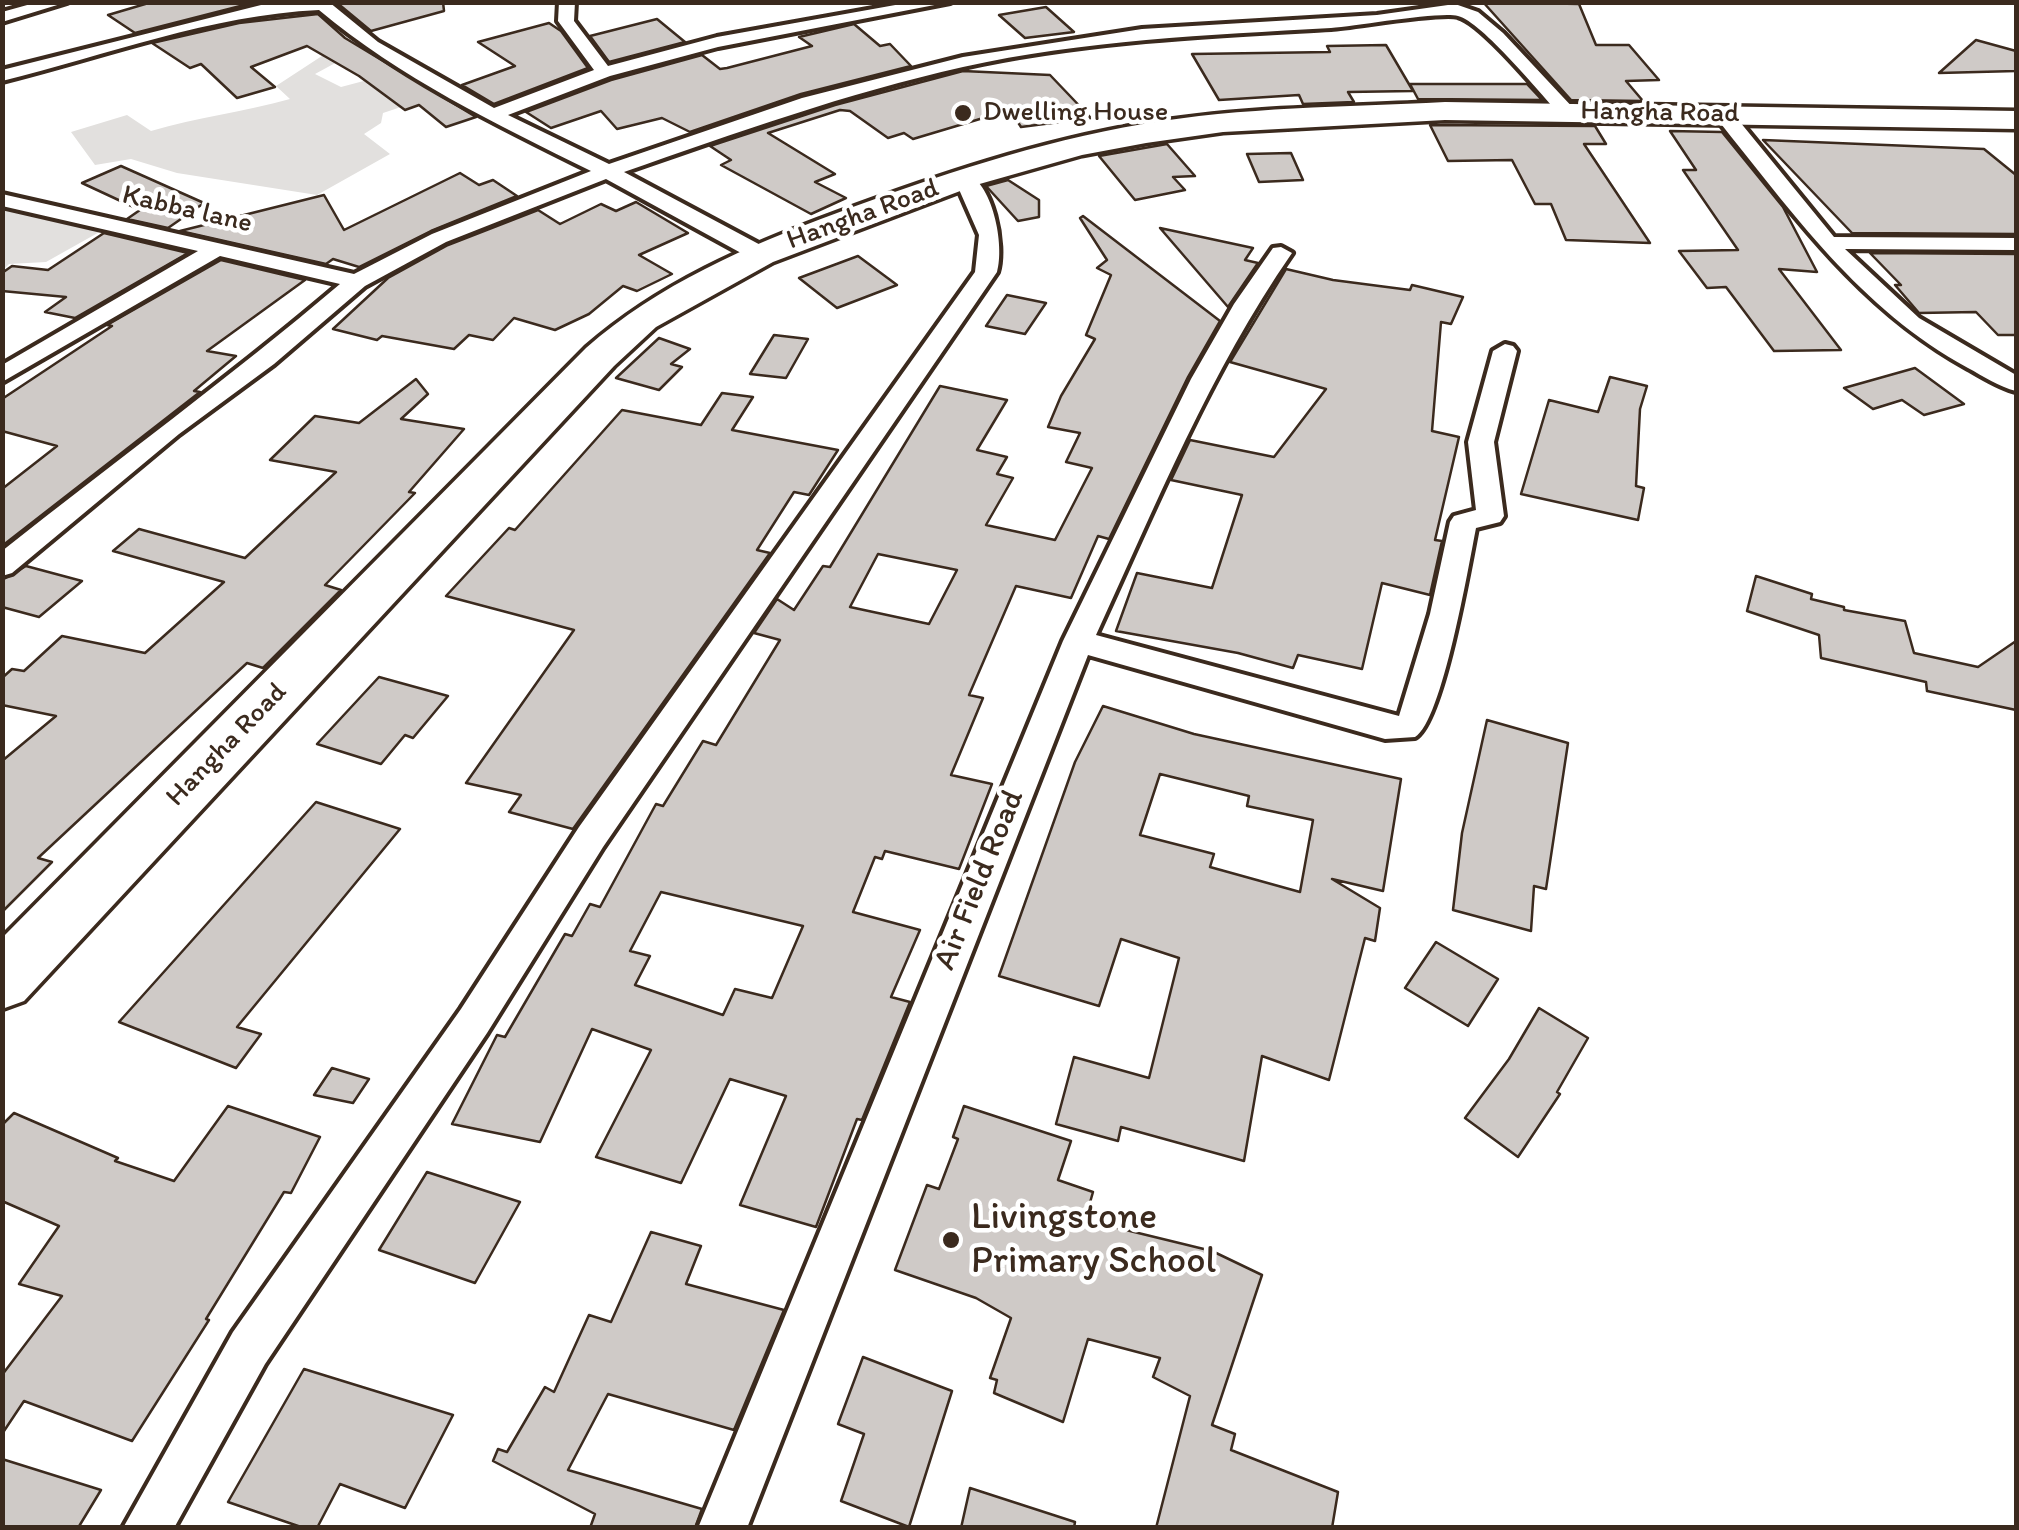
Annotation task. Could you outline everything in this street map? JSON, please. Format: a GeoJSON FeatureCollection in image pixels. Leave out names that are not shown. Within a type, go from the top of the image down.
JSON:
{"type":"FeatureCollection","features":[{"type":"Feature","properties":{"kind":"highway","name":"Hangha Road"},"geometry":{"type":"LineString","coordinates":[[2,982],[600,357],[642,318],[760,254],[964,178],[1078,146],[1224,123],[1444,111],[2016,120]]}},
{"type":"Feature","properties":{"kind":"street"},"geometry":{"type":"LineString","coordinates":[[2,17],[59,2]]}},
{"type":"Feature","properties":{"kind":"street"},"geometry":{"type":"LineString","coordinates":[[566,2],[566,21],[604,72]]}},
{"type":"Feature","properties":{"kind":"street"},"geometry":{"type":"LineString","coordinates":[[493,115],[604,72],[717,42],[942,2]]}},
{"type":"Feature","properties":{"kind":"street"},"geometry":{"type":"LineString","coordinates":[[2,76],[215,19],[275,7],[320,4],[372,46],[493,115],[760,254]]}},
{"type":"Feature","properties":{"kind":"street"},"geometry":{"type":"LineString","coordinates":[[2,566],[170,429],[266,360],[357,281],[439,238],[604,170],[808,102],[962,62],[1142,34],[1377,20],[1442,10],[1472,15],[1527,66],[1567,111]]}},
{"type":"Feature","properties":{"kind":"street"},"geometry":{"type":"LineString","coordinates":[[1724,115],[1858,275],[1911,322],[2016,384]]}},
{"type":"Feature","properties":{"kind":"street"},"geometry":{"type":"LineString","coordinates":[[147,1528],[249,1348],[474,1021],[591,837],[986,272],[994,254],[990,234],[964,178]]}},
{"type":"Feature","properties":{"kind":"street","name":"Kabba lane"},"geometry":{"type":"LineString","coordinates":[[2,200],[357,281]]}},
{"type":"Feature","properties":{"kind":"street"},"geometry":{"type":"LineString","coordinates":[[1831,242],[2016,244]]}},
{"type":"Feature","properties":{"kind":"street"},"geometry":{"type":"LineString","coordinates":[[2,375],[221,248]]}},
{"type":"Feature","properties":{"kind":"street","name":"Air Field Road"},"geometry":{"type":"LineString","coordinates":[[722,1528],[1078,640],[1203,378],[1245,304],[1281,253]]}},
{"type":"Feature","properties":{"kind":"street"},"geometry":{"type":"LineString","coordinates":[[1078,640],[1385,727],[1404,728],[1413,723],[1445,614],[1464,522],[1490,516],[1480,442],[1505,351]]}},
{"type":"Feature","properties":{"kind":"shaded area"},"geometry":{"type":"Polygon","coordinates":[[[328,52],[350,55],[315,74],[341,87],[390,74],[434,96],[383,113],[381,123],[364,134],[390,154],[317,195],[177,173],[131,159],[95,165],[71,132],[127,115],[151,131],[290,99],[276,86],[328,52]]]}},
{"type":"Feature","properties":{"kind":"shaded area"},"geometry":{"type":"Polygon","coordinates":[[[3,205],[103,230],[46,262],[9,264],[3,270],[3,205]]]}},
{"type":"Feature","properties":{"kind":"building"},"geometry":{"type":"Polygon","coordinates":[[[152,2],[256,2],[135,33],[108,15],[152,2]]]}},
{"type":"Feature","properties":{"kind":"building"},"geometry":{"type":"Polygon","coordinates":[[[336,2],[443,2],[444,11],[371,31],[336,2]]]}},
{"type":"Feature","properties":{"kind":"building"},"geometry":{"type":"Polygon","coordinates":[[[1483,2],[1579,4],[1596,45],[1629,45],[1659,80],[1626,81],[1643,101],[1571,100],[1483,2]]]}},
{"type":"Feature","properties":{"kind":"building"},"geometry":{"type":"Polygon","coordinates":[[[1046,7],[1074,32],[1025,38],[999,15],[1046,7]]]}},
{"type":"Feature","properties":{"kind":"building"},"geometry":{"type":"Polygon","coordinates":[[[318,14],[345,38],[476,117],[446,127],[419,105],[405,110],[359,76],[307,46],[251,67],[275,87],[237,98],[201,64],[190,68],[152,43],[239,23],[318,14]]]}},
{"type":"Feature","properties":{"kind":"building"},"geometry":{"type":"Polygon","coordinates":[[[657,19],[685,42],[609,62],[590,36],[657,19]]]}},
{"type":"Feature","properties":{"kind":"building"},"geometry":{"type":"Polygon","coordinates":[[[549,23],[561,31],[588,68],[494,104],[462,85],[515,66],[478,42],[549,23]]]}},
{"type":"Feature","properties":{"kind":"building"},"geometry":{"type":"Polygon","coordinates":[[[854,24],[880,46],[890,44],[911,66],[801,94],[690,132],[662,118],[617,129],[601,111],[551,128],[526,112],[611,80],[702,55],[720,69],[812,46],[799,37],[854,24]]]}},
{"type":"Feature","properties":{"kind":"building"},"geometry":{"type":"Polygon","coordinates":[[[1976,40],[2016,51],[2016,71],[1939,73],[1976,40]]]}},
{"type":"Feature","properties":{"kind":"building"},"geometry":{"type":"Polygon","coordinates":[[[1386,45],[1413,91],[1348,92],[1354,102],[1303,104],[1299,95],[1219,100],[1192,54],[1330,52],[1327,46],[1386,45]]]}},
{"type":"Feature","properties":{"kind":"building"},"geometry":{"type":"Polygon","coordinates":[[[963,71],[1050,75],[1091,118],[1021,127],[1010,110],[913,139],[904,133],[888,138],[850,111],[840,110],[768,133],[835,174],[815,182],[846,198],[811,214],[721,165],[731,160],[710,146],[835,105],[963,71]]]}},
{"type":"Feature","properties":{"kind":"building"},"geometry":{"type":"Polygon","coordinates":[[[1410,84],[1527,84],[1542,100],[1418,99],[1410,84]]]}},
{"type":"Feature","properties":{"kind":"building"},"geometry":{"type":"Polygon","coordinates":[[[1430,125],[1595,126],[1606,144],[1584,144],[1650,243],[1566,240],[1551,204],[1535,204],[1512,160],[1448,161],[1430,125]]]}},
{"type":"Feature","properties":{"kind":"building"},"geometry":{"type":"Polygon","coordinates":[[[1670,131],[1722,132],[1783,207],[1817,272],[1779,269],[1841,350],[1774,351],[1726,287],[1707,288],[1679,251],[1738,250],[1683,170],[1696,170],[1670,131]]]}},
{"type":"Feature","properties":{"kind":"building"},"geometry":{"type":"Polygon","coordinates":[[[1763,140],[1984,149],[2016,175],[2016,234],[1852,233],[1763,140]]]}},
{"type":"Feature","properties":{"kind":"building"},"geometry":{"type":"Polygon","coordinates":[[[1167,144],[1195,176],[1173,177],[1185,190],[1135,200],[1099,156],[1167,144]]]}},
{"type":"Feature","properties":{"kind":"building"},"geometry":{"type":"Polygon","coordinates":[[[1291,153],[1303,180],[1259,182],[1247,154],[1291,153]]]}},
{"type":"Feature","properties":{"kind":"building"},"geometry":{"type":"Polygon","coordinates":[[[121,166],[204,203],[168,228],[127,219],[140,210],[82,183],[121,166]]]}},
{"type":"Feature","properties":{"kind":"building"},"geometry":{"type":"Polygon","coordinates":[[[460,173],[479,185],[493,180],[517,196],[431,231],[359,267],[333,259],[326,264],[180,231],[324,195],[344,230],[460,173]]]}},
{"type":"Feature","properties":{"kind":"building"},"geometry":{"type":"Polygon","coordinates":[[[1008,180],[1039,200],[1039,217],[1018,221],[986,186],[1008,180]]]}},
{"type":"Feature","properties":{"kind":"building"},"geometry":{"type":"Polygon","coordinates":[[[636,202],[688,233],[639,255],[672,274],[637,291],[623,286],[589,314],[555,330],[514,318],[493,340],[469,335],[454,349],[382,336],[377,340],[333,329],[388,278],[448,245],[538,210],[560,224],[601,204],[616,211],[636,202]]]}},
{"type":"Feature","properties":{"kind":"building"},"geometry":{"type":"Polygon","coordinates":[[[1083,216],[1220,321],[1188,377],[1109,539],[1098,536],[1071,598],[1016,586],[969,695],[983,698],[951,775],[992,784],[959,869],[885,851],[882,859],[875,857],[853,912],[920,930],[891,997],[910,1002],[862,1120],[857,1119],[816,1227],[740,1205],[786,1096],[730,1079],[681,1183],[596,1157],[651,1050],[592,1029],[540,1142],[452,1124],[497,1035],[505,1037],[565,934],[572,936],[590,904],[600,907],[656,804],[663,806],[703,741],[716,745],[780,640],[754,633],[777,599],[794,610],[823,566],[830,567],[940,386],[1007,400],[977,450],[1007,457],[997,474],[1013,478],[986,525],[1055,540],[1092,468],[1066,462],[1080,433],[1048,427],[1061,396],[1095,339],[1086,335],[1111,275],[1097,268],[1107,260],[1080,218],[1083,216]],[[878,554],[850,607],[929,624],[957,570],[878,554]],[[661,892],[630,951],[650,956],[635,985],[723,1015],[735,989],[772,998],[803,926],[661,892]]]}},
{"type":"Feature","properties":{"kind":"building"},"geometry":{"type":"Polygon","coordinates":[[[1160,228],[1253,248],[1245,260],[1258,263],[1228,307],[1160,228]]]}},
{"type":"Feature","properties":{"kind":"building"},"geometry":{"type":"Polygon","coordinates":[[[104,233],[188,253],[75,318],[45,312],[66,297],[2,291],[2,273],[12,266],[48,270],[104,233]]]}},
{"type":"Feature","properties":{"kind":"building"},"geometry":{"type":"Polygon","coordinates":[[[1870,253],[2016,254],[2016,335],[1998,335],[1976,312],[1919,313],[1895,285],[1901,285],[1870,253]]]}},
{"type":"Feature","properties":{"kind":"building"},"geometry":{"type":"Polygon","coordinates":[[[858,256],[897,285],[837,308],[799,278],[858,256]]]}},
{"type":"Feature","properties":{"kind":"building"},"geometry":{"type":"Polygon","coordinates":[[[221,260],[305,280],[207,351],[236,356],[194,391],[200,392],[2,546],[2,489],[57,446],[2,431],[2,399],[112,326],[107,325],[221,260]]]}},
{"type":"Feature","properties":{"kind":"building"},"geometry":{"type":"Polygon","coordinates":[[[1286,269],[1410,290],[1412,285],[1463,297],[1451,324],[1441,322],[1432,431],[1459,437],[1435,540],[1442,541],[1430,595],[1382,583],[1362,669],[1298,655],[1293,668],[1238,653],[1116,631],[1137,573],[1212,588],[1242,495],[1171,480],[1190,440],[1274,457],[1326,389],[1230,362],[1286,269]]]}},
{"type":"Feature","properties":{"kind":"building"},"geometry":{"type":"Polygon","coordinates":[[[1007,295],[1046,303],[1025,334],[986,326],[1007,295]]]}},
{"type":"Feature","properties":{"kind":"building"},"geometry":{"type":"Polygon","coordinates":[[[774,335],[808,339],[786,378],[750,374],[774,335]]]}},
{"type":"Feature","properties":{"kind":"building"},"geometry":{"type":"Polygon","coordinates":[[[659,338],[690,349],[671,364],[682,367],[659,390],[616,378],[659,338]]]}},
{"type":"Feature","properties":{"kind":"building"},"geometry":{"type":"Polygon","coordinates":[[[1915,368],[1964,404],[1924,415],[1902,400],[1873,409],[1844,388],[1915,368]]]}},
{"type":"Feature","properties":{"kind":"building"},"geometry":{"type":"Polygon","coordinates":[[[1610,377],[1647,386],[1640,409],[1636,486],[1644,488],[1638,520],[1521,494],[1549,400],[1598,412],[1610,377]]]}},
{"type":"Feature","properties":{"kind":"building"},"geometry":{"type":"Polygon","coordinates":[[[416,379],[428,394],[401,419],[464,429],[409,492],[415,493],[325,585],[341,590],[263,668],[247,663],[38,858],[52,862],[2,912],[2,761],[56,716],[2,705],[2,678],[12,669],[24,671],[62,636],[145,653],[224,582],[113,551],[139,529],[245,558],[336,472],[270,460],[315,416],[359,423],[416,379]]]}},
{"type":"Feature","properties":{"kind":"building"},"geometry":{"type":"Polygon","coordinates":[[[722,393],[753,397],[732,430],[838,450],[809,495],[794,492],[757,550],[770,553],[573,829],[509,812],[521,795],[466,783],[574,630],[446,596],[509,528],[515,530],[622,410],[701,425],[722,393]]]}},
{"type":"Feature","properties":{"kind":"building"},"geometry":{"type":"Polygon","coordinates":[[[26,566],[82,581],[39,617],[2,607],[2,580],[26,566]]]}},
{"type":"Feature","properties":{"kind":"building"},"geometry":{"type":"Polygon","coordinates":[[[1756,576],[1812,594],[1811,599],[1844,610],[1905,621],[1914,653],[1978,667],[2016,641],[2016,710],[1927,691],[1926,682],[1821,658],[1819,635],[1747,611],[1756,576]]]}},
{"type":"Feature","properties":{"kind":"building"},"geometry":{"type":"Polygon","coordinates":[[[379,677],[448,696],[413,738],[405,735],[381,764],[317,744],[379,677]]]}},
{"type":"Feature","properties":{"kind":"building"},"geometry":{"type":"Polygon","coordinates":[[[1103,706],[1194,734],[1401,779],[1383,891],[1332,879],[1380,908],[1375,941],[1365,938],[1329,1080],[1262,1056],[1244,1161],[1121,1127],[1118,1141],[1056,1124],[1074,1057],[1149,1078],[1179,958],[1121,939],[1099,1006],[999,976],[1075,762],[1103,706]],[[1160,774],[1140,835],[1214,854],[1210,867],[1300,892],[1313,820],[1247,806],[1249,796],[1160,774]]]}},
{"type":"Feature","properties":{"kind":"building"},"geometry":{"type":"Polygon","coordinates":[[[1487,720],[1568,743],[1546,889],[1534,886],[1531,931],[1453,910],[1462,833],[1487,720]]]}},
{"type":"Feature","properties":{"kind":"building"},"geometry":{"type":"Polygon","coordinates":[[[316,802],[400,829],[237,1027],[261,1034],[236,1068],[119,1022],[316,802]]]}},
{"type":"Feature","properties":{"kind":"building"},"geometry":{"type":"Polygon","coordinates":[[[1436,942],[1498,979],[1468,1026],[1405,988],[1436,942]]]}},
{"type":"Feature","properties":{"kind":"building"},"geometry":{"type":"Polygon","coordinates":[[[1539,1008],[1588,1038],[1557,1092],[1560,1094],[1518,1157],[1465,1118],[1509,1059],[1539,1008]]]}},
{"type":"Feature","properties":{"kind":"building"},"geometry":{"type":"Polygon","coordinates":[[[332,1068],[369,1079],[353,1103],[314,1095],[332,1068]]]}},
{"type":"Feature","properties":{"kind":"building"},"geometry":{"type":"Polygon","coordinates":[[[228,1106],[320,1137],[291,1193],[284,1192],[132,1441],[24,1401],[2,1434],[2,1375],[62,1296],[19,1284],[59,1226],[2,1201],[2,1125],[14,1113],[118,1158],[115,1161],[174,1181],[228,1106]]]}},
{"type":"Feature","properties":{"kind":"building"},"geometry":{"type":"Polygon","coordinates":[[[964,1106],[1071,1141],[1058,1180],[1093,1192],[1085,1220],[1212,1251],[1262,1275],[1212,1425],[1235,1434],[1231,1450],[1338,1492],[1332,1528],[1156,1528],[1190,1396],[1153,1377],[1160,1358],[1088,1339],[1063,1422],[994,1393],[997,1380],[990,1378],[1011,1318],[976,1298],[895,1270],[927,1185],[939,1189],[958,1139],[953,1137],[964,1106]]]}},
{"type":"Feature","properties":{"kind":"building"},"geometry":{"type":"Polygon","coordinates":[[[427,1172],[520,1202],[475,1283],[379,1250],[427,1172]]]}},
{"type":"Feature","properties":{"kind":"building"},"geometry":{"type":"Polygon","coordinates":[[[651,1232],[701,1246],[686,1284],[784,1310],[734,1430],[608,1394],[568,1470],[702,1509],[695,1528],[590,1528],[595,1514],[493,1461],[498,1449],[507,1452],[545,1387],[554,1392],[589,1315],[611,1322],[651,1232]]]}},
{"type":"Feature","properties":{"kind":"building"},"geometry":{"type":"Polygon","coordinates":[[[863,1357],[952,1391],[909,1527],[841,1501],[864,1434],[838,1424],[863,1357]]]}},
{"type":"Feature","properties":{"kind":"building"},"geometry":{"type":"Polygon","coordinates":[[[304,1369],[453,1415],[405,1508],[340,1484],[317,1528],[304,1528],[228,1502],[304,1369]]]}},
{"type":"Feature","properties":{"kind":"building"},"geometry":{"type":"Polygon","coordinates":[[[2,1459],[101,1490],[78,1528],[2,1528],[2,1459]]]}},
{"type":"Feature","properties":{"kind":"building"},"geometry":{"type":"Polygon","coordinates":[[[970,1488],[1075,1522],[1074,1528],[961,1528],[970,1488]]]}},
{"type":"Feature","properties":{"kind":"place","name":"Dwelling House"},"geometry":{"type":"Point","coordinates":[963,113]}},
{"type":"Feature","properties":{"kind":"place","name":"Livingstone Primary School"},"geometry":{"type":"Point","coordinates":[951,1240]}}]}
